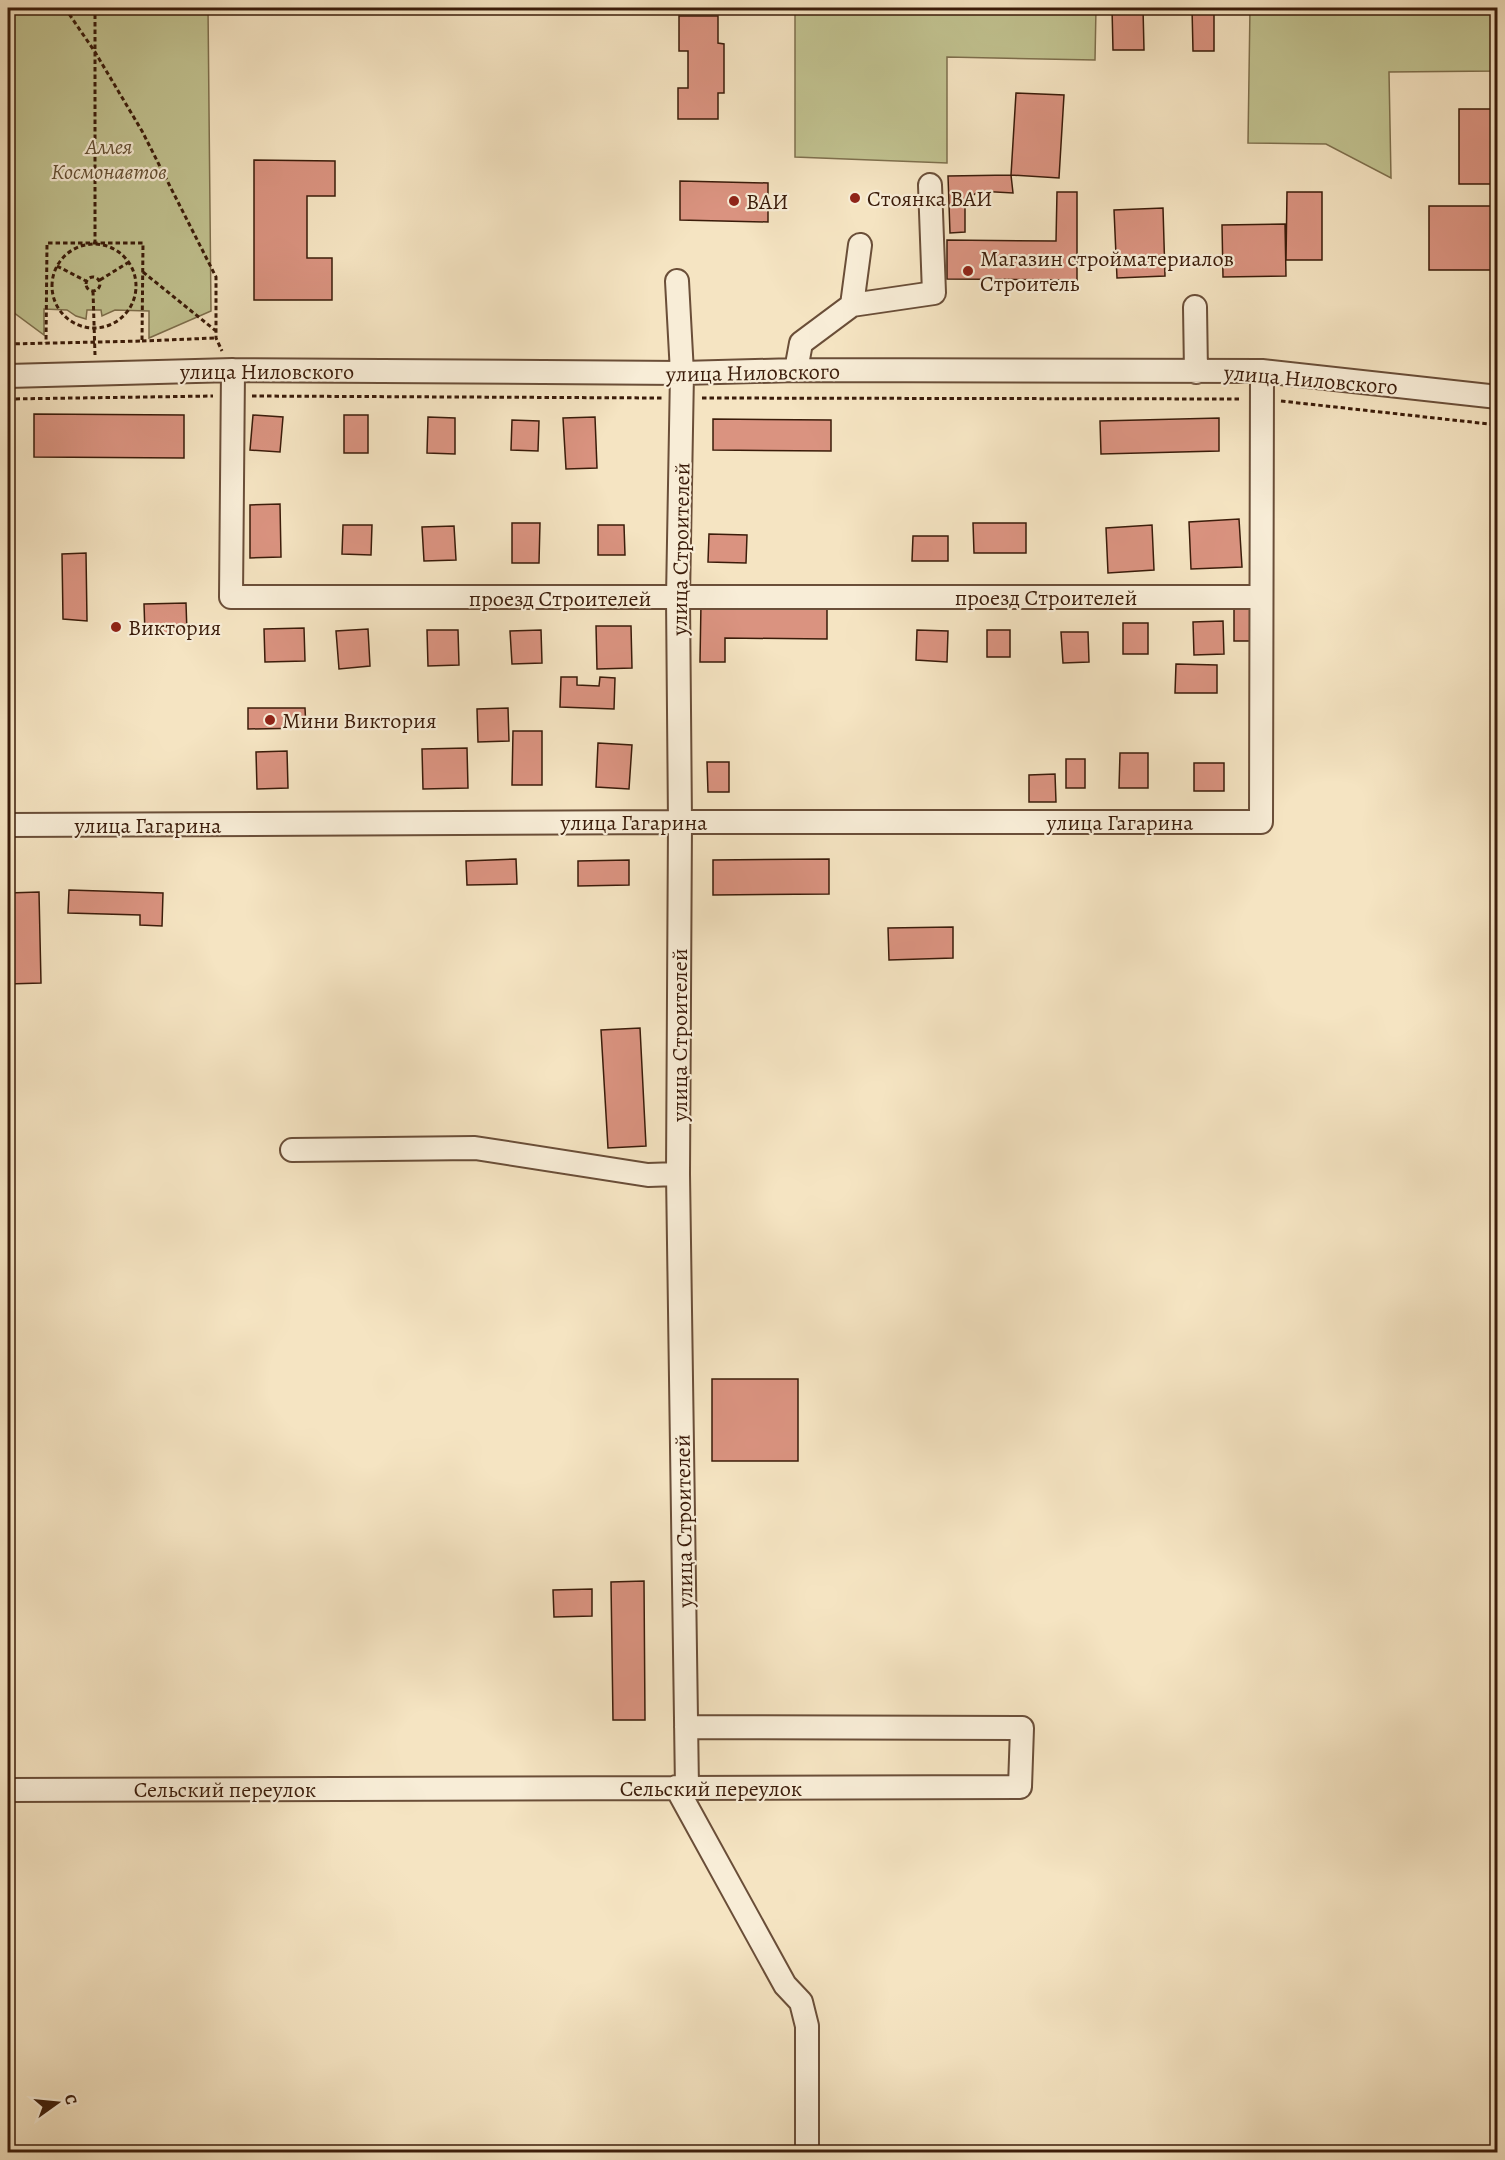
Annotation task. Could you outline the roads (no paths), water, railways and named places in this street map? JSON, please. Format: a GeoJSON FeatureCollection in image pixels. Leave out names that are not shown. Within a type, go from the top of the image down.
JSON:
{"type":"FeatureCollection","features":[{"type":"Feature","properties":{"kind":"street"},"geometry":{"type":"LineString","coordinates":[[796,370],[801,343],[852,306],[934,293],[930,185]]}},
{"type":"Feature","properties":{"kind":"street"},"geometry":{"type":"LineString","coordinates":[[852,306],[860,245]]}},
{"type":"Feature","properties":{"kind":"street","name":"улица Строителей"},"geometry":{"type":"LineString","coordinates":[[677,281],[682,373],[678,598],[680,822],[678,1174],[686,1727],[681,1788]]}},
{"type":"Feature","properties":{"kind":"street"},"geometry":{"type":"LineString","coordinates":[[1196,307],[1196,372]]}},
{"type":"Feature","properties":{"kind":"street","name":"улица Ниловского"},"geometry":{"type":"LineString","coordinates":[[8,376],[232,370],[682,373],[796,370],[1262,371],[1497,397]]}},
{"type":"Feature","properties":{"kind":"street","name":"проезд Строителей"},"geometry":{"type":"LineString","coordinates":[[232,370],[231,597],[1261,597]]}},
{"type":"Feature","properties":{"kind":"street"},"geometry":{"type":"LineString","coordinates":[[1261,597],[1262,371]]}},
{"type":"Feature","properties":{"kind":"street","name":"улица Гагарина"},"geometry":{"type":"LineString","coordinates":[[8,825],[1261,822],[1261,597]]}},
{"type":"Feature","properties":{"kind":"street"},"geometry":{"type":"LineString","coordinates":[[292,1150],[475,1148],[648,1175],[678,1174]]}},
{"type":"Feature","properties":{"kind":"street","name":"Сельский переулок"},"geometry":{"type":"LineString","coordinates":[[8,1790],[1020,1787],[1022,1728],[686,1727]]}},
{"type":"Feature","properties":{"kind":"street"},"geometry":{"type":"LineString","coordinates":[[681,1788],[785,1985],[801,2002],[808,2037],[807,2152]]}},
{"type":"Feature","properties":{"kind":"place","name":"Стоянка ВАИ"},"geometry":{"type":"Point","coordinates":[855,198]}},
{"type":"Feature","properties":{"kind":"place","name":"ВАИ"},"geometry":{"type":"Point","coordinates":[734,201]}},
{"type":"Feature","properties":{"kind":"place","name":"Магазин стройматериалов Строитель"},"geometry":{"type":"Point","coordinates":[968,271]}},
{"type":"Feature","properties":{"kind":"place","name":"Виктория"},"geometry":{"type":"Point","coordinates":[116,627]}},
{"type":"Feature","properties":{"kind":"place","name":"Мини Виктория"},"geometry":{"type":"Point","coordinates":[270,720]}},
{"type":"Feature","properties":{"kind":"park label","name":"Аллея Космонавтов"},"geometry":{"type":"Point","coordinates":[109,158]}}]}
